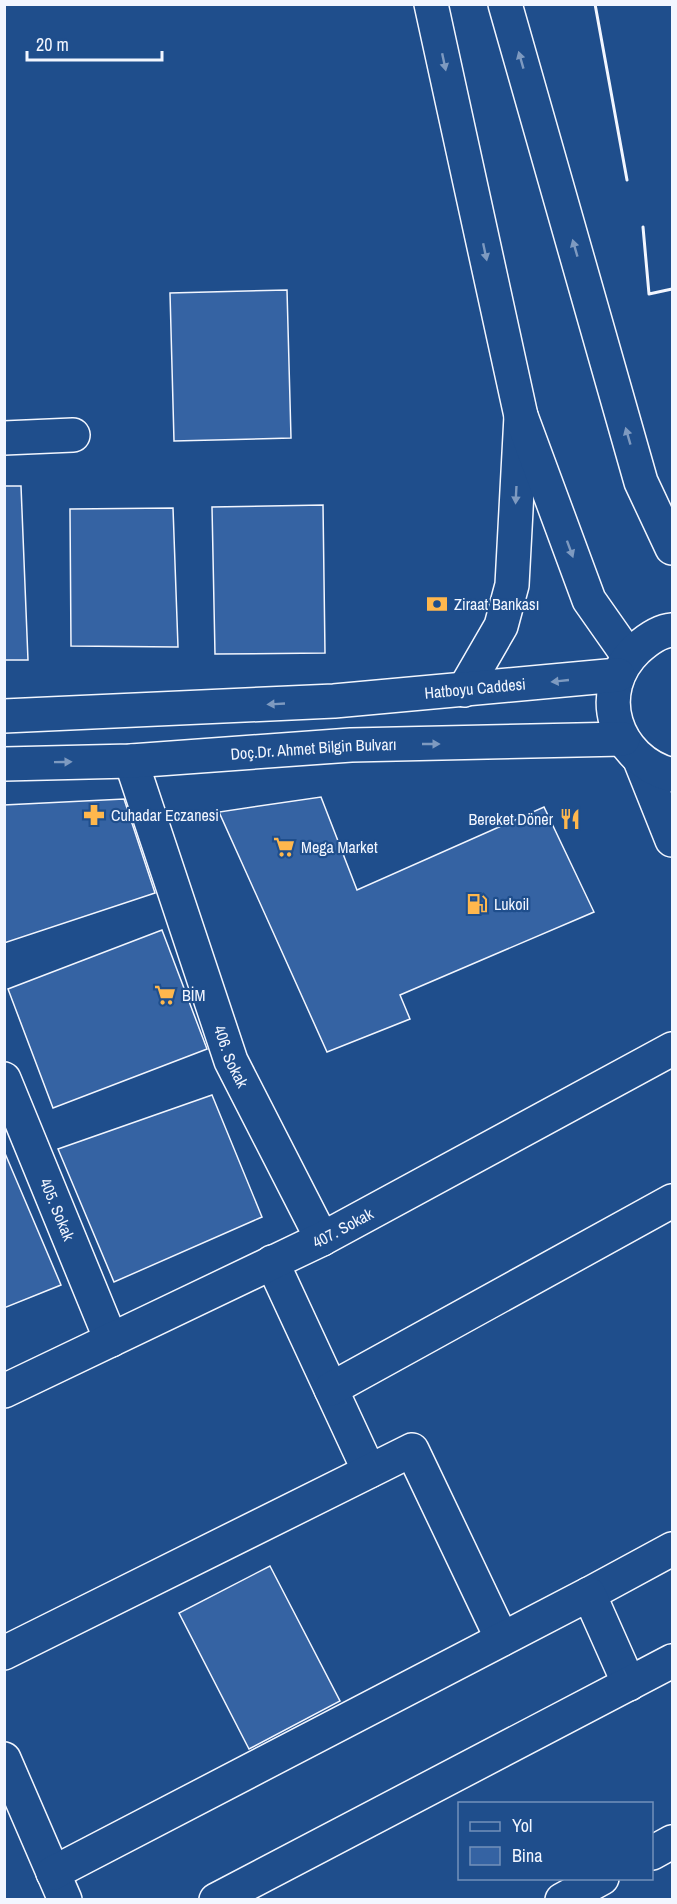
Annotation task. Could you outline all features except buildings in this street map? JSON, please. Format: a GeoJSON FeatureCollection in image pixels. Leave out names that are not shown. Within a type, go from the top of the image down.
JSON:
{"type":"FeatureCollection","features":[{"type":"Feature","properties":{"kind":"street"},"geometry":{"type":"LineString","coordinates":[[431,4],[521,416],[589,600],[623,666]]}},
{"type":"Feature","properties":{"kind":"street"},"geometry":{"type":"LineString","coordinates":[[505,4],[641,482],[672,548]]}},
{"type":"Feature","properties":{"kind":"street"},"geometry":{"type":"LineString","coordinates":[[464,690],[501,626],[512,585],[521,416]]}},
{"type":"Feature","properties":{"kind":"street"},"geometry":{"type":"LineString","coordinates":[[4,438],[73,435]]}},
{"type":"Feature","properties":{"kind":"street"},"geometry":{"type":"LineString","coordinates":[[641,482],[672,525]]}},
{"type":"Feature","properties":{"kind":"street"},"geometry":{"type":"LineString","coordinates":[[672,630],[645,641],[623,666],[613,702],[617,728],[632,750],[672,840]]}},
{"type":"Feature","properties":{"kind":"street","name":"Hatboyu Caddesi"},"geometry":{"type":"LineString","coordinates":[[4,716],[334,701],[464,690],[623,666]]}},
{"type":"Feature","properties":{"kind":"street","name":"Doç.Dr. Ahmet Bilgin Bulvarı"},"geometry":{"type":"LineString","coordinates":[[4,764],[131,761],[351,745],[632,750]]}},
{"type":"Feature","properties":{"kind":"street"},"geometry":{"type":"LineString","coordinates":[[632,750],[659,771],[672,775]]}},
{"type":"Feature","properties":{"kind":"street","name":"406. Sokak"},"geometry":{"type":"LineString","coordinates":[[131,761],[231,1061],[322,1239]]}},
{"type":"Feature","properties":{"kind":"street","name":"407. Sokak"},"geometry":{"type":"LineString","coordinates":[[4,1391],[322,1239],[672,1049]]}},
{"type":"Feature","properties":{"kind":"street","name":"405. Sokak"},"geometry":{"type":"LineString","coordinates":[[4,1079],[37,1154],[111,1340]]}},
{"type":"Feature","properties":{"kind":"street"},"geometry":{"type":"LineString","coordinates":[[331,1389],[672,1201]]}},
{"type":"Feature","properties":{"kind":"street"},"geometry":{"type":"LineString","coordinates":[[272,1262],[369,1471]]}},
{"type":"Feature","properties":{"kind":"street"},"geometry":{"type":"LineString","coordinates":[[4,1653],[412,1450],[502,1639]]}},
{"type":"Feature","properties":{"kind":"street"},"geometry":{"type":"LineString","coordinates":[[4,1759],[59,1886],[502,1639],[672,1549]]}},
{"type":"Feature","properties":{"kind":"street"},"geometry":{"type":"LineString","coordinates":[[589,1594],[629,1684]]}},
{"type":"Feature","properties":{"kind":"street"},"geometry":{"type":"LineString","coordinates":[[216,1899],[672,1661]]}},
{"type":"Feature","properties":{"kind":"street"},"geometry":{"type":"LineString","coordinates":[[653,1852],[672,1842]]}},
{"type":"Feature","properties":{"kind":"street"},"geometry":{"type":"LineString","coordinates":[[562,1899],[598,1880]]}},
{"type":"Feature","properties":{"kind":"wall"},"geometry":{"type":"LineString","coordinates":[[595,4],[627,180]]}},
{"type":"Feature","properties":{"kind":"wall"},"geometry":{"type":"LineString","coordinates":[[643,227],[649,294],[672,289]]}},
{"type":"Feature","properties":{"kind":"place","name":"Ziraat Bankası"},"geometry":{"type":"Point","coordinates":[437,604]}},
{"type":"Feature","properties":{"kind":"place","name":"Cuhadar Eczanesi"},"geometry":{"type":"Point","coordinates":[94,815]}},
{"type":"Feature","properties":{"kind":"place","name":"Bereket Döner"},"geometry":{"type":"Point","coordinates":[570,819]}},
{"type":"Feature","properties":{"kind":"place","name":"Mega Market"},"geometry":{"type":"Point","coordinates":[284,847]}},
{"type":"Feature","properties":{"kind":"place","name":"Lukoil"},"geometry":{"type":"Point","coordinates":[477,904]}},
{"type":"Feature","properties":{"kind":"place","name":"BİM"},"geometry":{"type":"Point","coordinates":[165,995]}}]}
